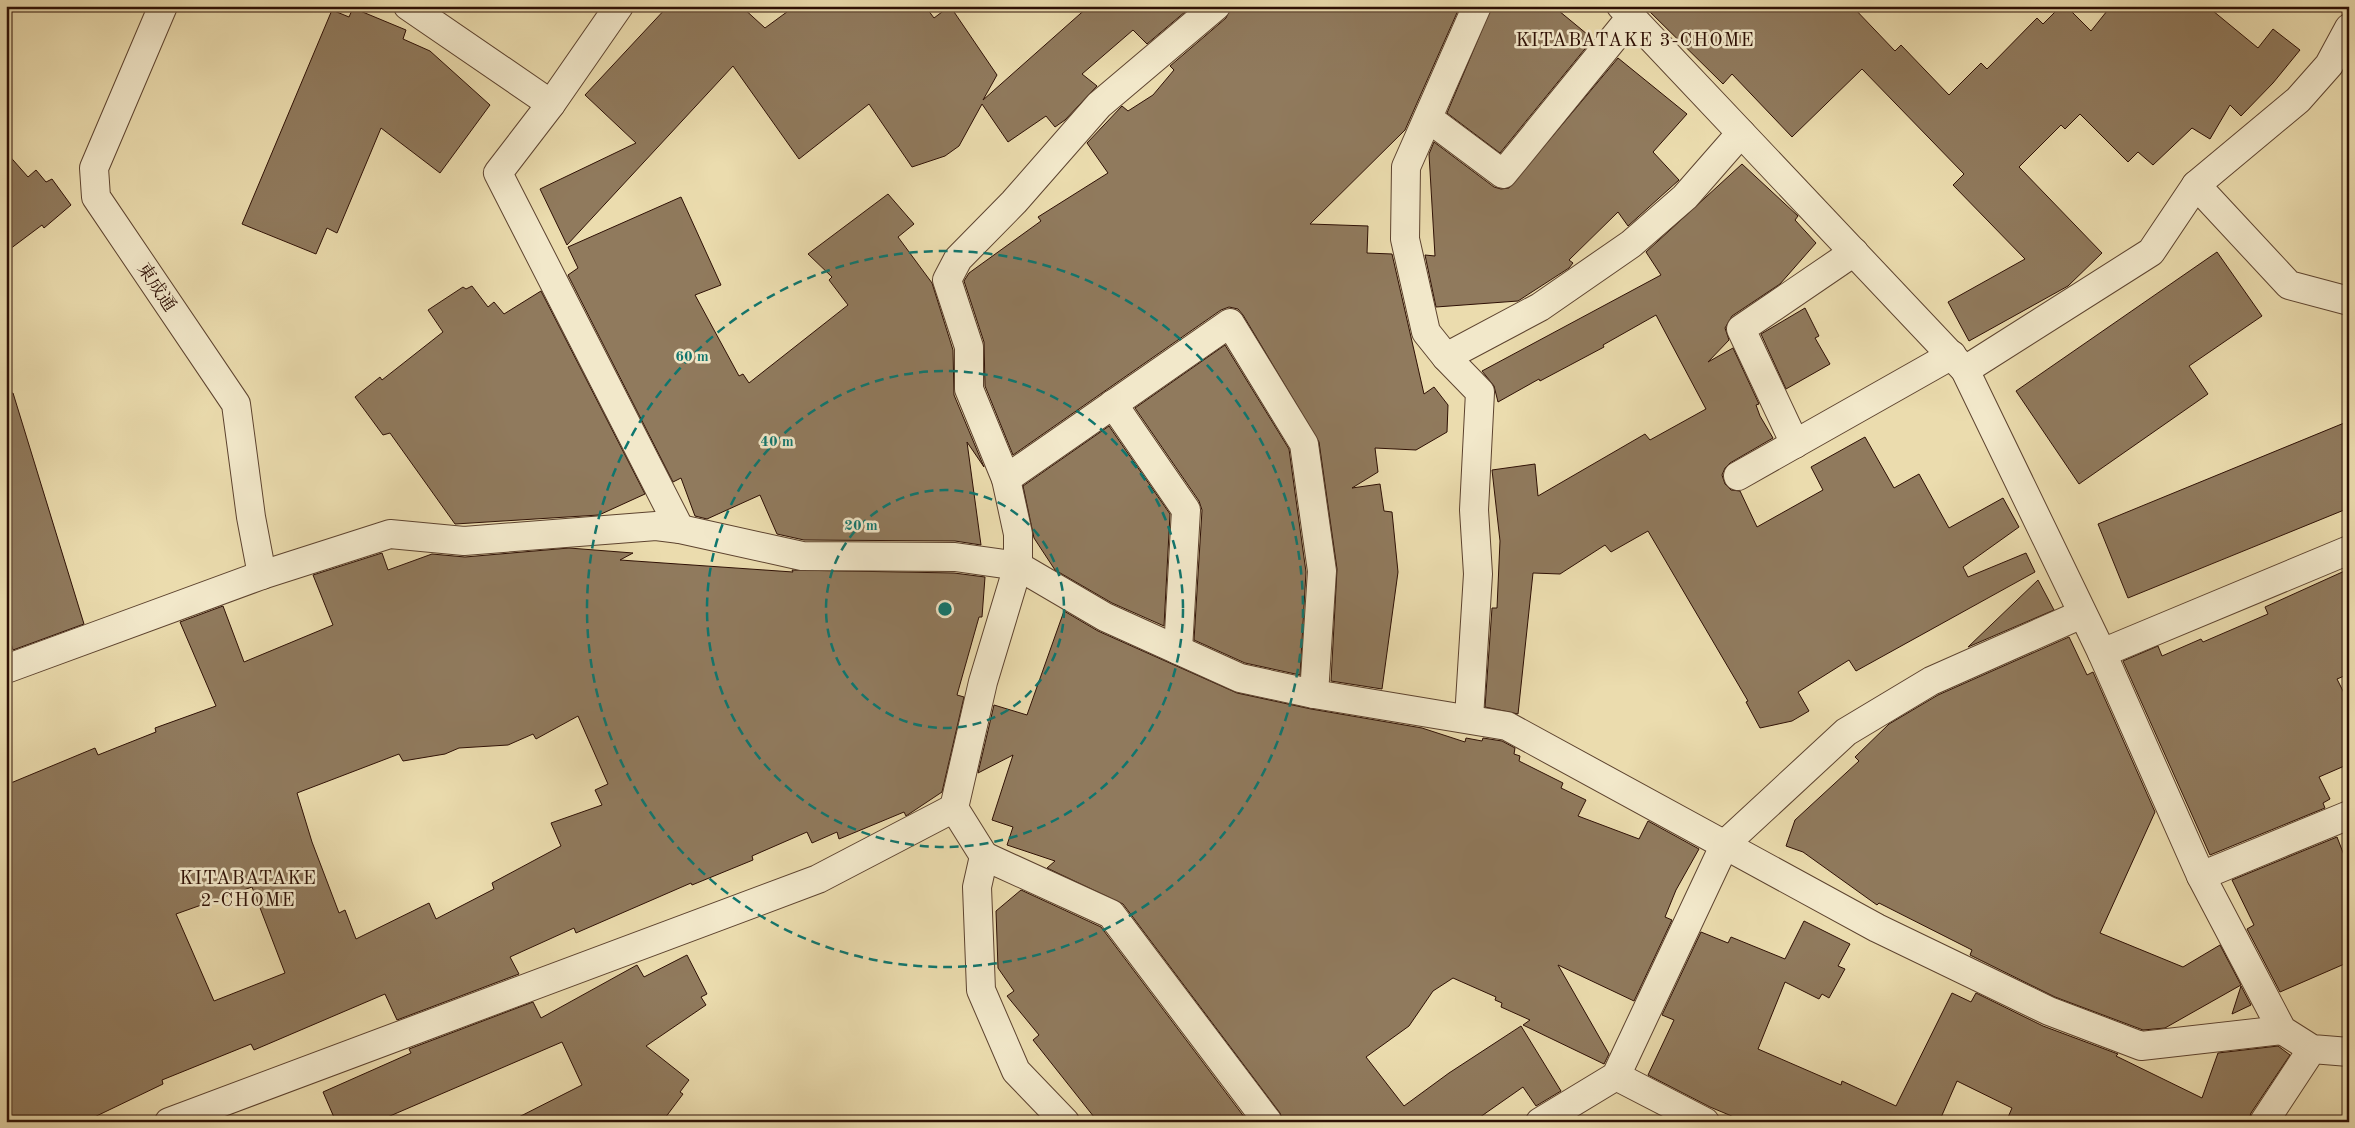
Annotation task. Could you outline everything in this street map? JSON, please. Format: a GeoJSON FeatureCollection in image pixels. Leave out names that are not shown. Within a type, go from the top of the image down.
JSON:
{"type":"FeatureCollection","features":[{"type":"Feature","properties":{"kind":"street","name":"東成通"},"geometry":{"type":"LineString","coordinates":[[163,6],[94,168],[96,197],[236,404],[251,517],[262,575]]}},
{"type":"Feature","properties":{"kind":"street"},"geometry":{"type":"LineString","coordinates":[[408,6],[551,104]]}},
{"type":"Feature","properties":{"kind":"street"},"geometry":{"type":"LineString","coordinates":[[619,6],[551,104],[498,173],[680,529]]}},
{"type":"Feature","properties":{"kind":"street"},"geometry":{"type":"LineString","coordinates":[[1216,6],[1099,105],[1014,202],[958,259],[947,280],[969,347],[969,389],[1006,479],[1018,534],[1018,566],[983,682],[954,808],[984,856],[1111,914],[1268,1122]]}},
{"type":"Feature","properties":{"kind":"street"},"geometry":{"type":"LineString","coordinates":[[1468,718],[1478,574],[1474,510],[1480,392],[1446,357],[1426,332],[1405,240],[1406,167],[1477,6]]}},
{"type":"Feature","properties":{"kind":"street"},"geometry":{"type":"LineString","coordinates":[[1428,118],[1503,174],[1626,12],[1959,363],[2102,653],[2201,876],[2282,1030],[2312,1049],[2349,1052]]}},
{"type":"Feature","properties":{"kind":"street"},"geometry":{"type":"LineString","coordinates":[[1738,476],[1795,444],[1959,363],[2151,252],[2196,185],[2298,100],[2329,66],[2349,28]]}},
{"type":"Feature","properties":{"kind":"street"},"geometry":{"type":"LineString","coordinates":[[1446,357],[1540,307],[1631,244],[1685,197],[1741,133]]}},
{"type":"Feature","properties":{"kind":"street"},"geometry":{"type":"LineString","coordinates":[[2196,185],[2289,285],[2349,301]]}},
{"type":"Feature","properties":{"kind":"street"},"geometry":{"type":"LineString","coordinates":[[1795,444],[1740,329],[1854,252]]}},
{"type":"Feature","properties":{"kind":"street"},"geometry":{"type":"LineString","coordinates":[[1006,479],[1230,323],[1304,444],[1322,571],[1314,694]]}},
{"type":"Feature","properties":{"kind":"street"},"geometry":{"type":"LineString","coordinates":[[1113,404],[1186,510],[1178,650]]}},
{"type":"Feature","properties":{"kind":"street"},"geometry":{"type":"LineString","coordinates":[[6,669],[262,575],[390,534],[464,541],[656,526],[680,529],[802,556],[955,556],[1018,566],[1105,617],[1240,678],[1314,694],[1508,726],[1877,928],[2049,1011],[2141,1046],[2282,1030]]}},
{"type":"Feature","properties":{"kind":"street"},"geometry":{"type":"LineString","coordinates":[[2102,653],[2349,550]]}},
{"type":"Feature","properties":{"kind":"street"},"geometry":{"type":"LineString","coordinates":[[1540,1122],[1616,1076],[1725,844],[1846,732],[1931,681],[2082,614]]}},
{"type":"Feature","properties":{"kind":"street"},"geometry":{"type":"LineString","coordinates":[[169,1122],[818,879],[954,808]]}},
{"type":"Feature","properties":{"kind":"street"},"geometry":{"type":"LineString","coordinates":[[2201,876],[2349,815]]}},
{"type":"Feature","properties":{"kind":"street"},"geometry":{"type":"LineString","coordinates":[[984,856],[977,887],[981,990],[1016,1071],[1065,1122]]}},
{"type":"Feature","properties":{"kind":"street"},"geometry":{"type":"LineString","coordinates":[[2264,1122],[2312,1049]]}},
{"type":"Feature","properties":{"kind":"street"},"geometry":{"type":"LineString","coordinates":[[1616,1076],[1705,1122]]}},
{"type":"Feature","properties":{"kind":"building"},"geometry":{"type":"Polygon","coordinates":[[[668,6],[741,6],[765,28],[795,6],[925,6],[934,18],[950,6],[997,75],[983,100],[1089,6],[1192,6],[1147,44],[1133,30],[1082,74],[1097,86],[1065,120],[1055,127],[1046,116],[1008,142],[982,104],[959,146],[945,156],[912,167],[869,104],[799,159],[733,66],[567,245],[540,189],[636,143],[585,95],[668,6]]]}},
{"type":"Feature","properties":{"kind":"building"},"geometry":{"type":"Polygon","coordinates":[[[1231,6],[1460,6],[1405,130],[1310,224],[1368,226],[1367,253],[1392,254],[1424,394],[1434,387],[1448,405],[1447,432],[1416,450],[1375,448],[1378,472],[1352,488],[1380,484],[1384,511],[1392,512],[1398,572],[1382,689],[1331,681],[1337,569],[1319,442],[1238,309],[1229,307],[1221,310],[1013,455],[985,386],[984,342],[964,281],[969,273],[1041,221],[1038,217],[1108,173],[1087,143],[1122,106],[1128,111],[1153,95],[1174,70],[1170,66],[1226,18],[1231,6]]]}},
{"type":"Feature","properties":{"kind":"building"},"geometry":{"type":"Polygon","coordinates":[[[1492,6],[1553,6],[1593,39],[1500,153],[1447,113],[1492,6]]]}},
{"type":"Feature","properties":{"kind":"building"},"geometry":{"type":"Polygon","coordinates":[[[1644,6],[1852,6],[1895,51],[1901,45],[1949,95],[1981,63],[1987,69],[2037,18],[2043,24],[2061,6],[2066,6],[2091,31],[2111,6],[2207,6],[2258,48],[2273,29],[2300,50],[2273,83],[2241,116],[2230,105],[2210,139],[2192,128],[2153,165],[2138,152],[2128,162],[2080,114],[2065,129],[2061,125],[2019,167],[2102,253],[2068,286],[1969,341],[1948,302],[2025,259],[1953,185],[1964,174],[1862,69],[1792,137],[1732,74],[1723,84],[1644,6]]]}},
{"type":"Feature","properties":{"kind":"building"},"geometry":{"type":"Polygon","coordinates":[[[353,8],[406,30],[403,39],[430,51],[490,105],[440,173],[381,128],[337,233],[327,228],[316,254],[242,224],[332,10],[349,17],[353,8]]]}},
{"type":"Feature","properties":{"kind":"building"},"geometry":{"type":"Polygon","coordinates":[[[1618,58],[1687,114],[1653,152],[1679,180],[1628,226],[1618,212],[1569,260],[1573,263],[1569,268],[1518,301],[1436,307],[1425,255],[1435,256],[1429,154],[1434,142],[1494,187],[1501,189],[1509,188],[1618,58]]]}},
{"type":"Feature","properties":{"kind":"building"},"geometry":{"type":"Polygon","coordinates":[[[6,152],[28,177],[36,170],[46,182],[52,179],[71,205],[44,228],[42,225],[6,252],[6,152]]]}},
{"type":"Feature","properties":{"kind":"building"},"geometry":{"type":"Polygon","coordinates":[[[1742,164],[1798,216],[1795,220],[1816,243],[1780,284],[1732,316],[1725,328],[1729,340],[1708,362],[1733,348],[1759,404],[1756,405],[1760,416],[1773,438],[1730,463],[1722,475],[1725,484],[1731,490],[1740,491],[1757,527],[1823,490],[1811,467],[1865,437],[1894,488],[1919,474],[1949,528],[2003,498],[2019,527],[1963,567],[1968,577],[2026,553],[2035,572],[1856,671],[1849,660],[1798,692],[1809,711],[1792,721],[1760,728],[1746,702],[1748,701],[1648,531],[1611,552],[1605,545],[1560,574],[1533,573],[1518,714],[1485,707],[1492,608],[1497,608],[1500,541],[1492,470],[1535,464],[1538,496],[1645,434],[1650,440],[1706,409],[1656,315],[1603,345],[1604,347],[1540,381],[1539,379],[1498,402],[1494,386],[1482,371],[1661,275],[1646,252],[1742,164]]]}},
{"type":"Feature","properties":{"kind":"building"},"geometry":{"type":"Polygon","coordinates":[[[888,194],[914,224],[898,237],[932,283],[953,350],[954,395],[984,467],[967,442],[981,545],[955,541],[804,540],[777,534],[760,495],[707,519],[695,516],[681,478],[673,482],[568,275],[578,268],[568,247],[681,197],[721,285],[695,295],[739,376],[743,374],[749,383],[848,305],[829,280],[832,277],[808,254],[888,194]]]}},
{"type":"Feature","properties":{"kind":"building"},"geometry":{"type":"Polygon","coordinates":[[[2217,252],[2262,316],[2189,366],[2208,394],[2079,484],[2016,391],[2217,252]]]}},
{"type":"Feature","properties":{"kind":"building"},"geometry":{"type":"Polygon","coordinates":[[[472,286],[488,307],[494,302],[504,314],[541,291],[645,494],[599,515],[455,524],[390,433],[383,435],[355,397],[380,377],[382,380],[443,332],[428,310],[463,287],[466,289],[472,286]]]}},
{"type":"Feature","properties":{"kind":"building"},"geometry":{"type":"Polygon","coordinates":[[[1805,308],[1819,336],[1815,338],[1830,364],[1786,389],[1761,334],[1805,308]]]}},
{"type":"Feature","properties":{"kind":"building"},"geometry":{"type":"Polygon","coordinates":[[[1225,345],[1289,449],[1306,572],[1300,675],[1245,663],[1194,640],[1202,510],[1199,501],[1135,408],[1225,345]]]}},
{"type":"Feature","properties":{"kind":"building"},"geometry":{"type":"Polygon","coordinates":[[[13,393],[84,624],[13,650],[6,627],[6,394],[13,393]]]}},
{"type":"Feature","properties":{"kind":"building"},"geometry":{"type":"Polygon","coordinates":[[[2349,421],[2349,508],[2128,598],[2098,524],[2349,421]]]}},
{"type":"Feature","properties":{"kind":"building"},"geometry":{"type":"Polygon","coordinates":[[[1109,426],[1170,514],[1164,626],[1112,603],[1055,570],[1034,538],[1023,486],[1109,426]]]}},
{"type":"Feature","properties":{"kind":"building"},"geometry":{"type":"Polygon","coordinates":[[[569,548],[633,553],[620,560],[793,572],[792,570],[954,573],[985,577],[982,617],[979,617],[957,695],[964,697],[942,792],[906,816],[904,812],[839,839],[837,832],[812,843],[807,832],[752,856],[753,860],[692,885],[691,883],[576,933],[574,928],[510,957],[519,974],[397,1020],[385,994],[254,1050],[251,1044],[162,1080],[163,1084],[84,1122],[6,1122],[6,785],[95,748],[98,755],[156,732],[155,728],[216,706],[180,622],[223,606],[244,662],[333,625],[313,575],[382,553],[388,570],[432,554],[465,557],[569,548]],[[578,716],[536,739],[533,734],[508,745],[459,748],[445,754],[403,761],[399,754],[297,793],[312,842],[339,913],[345,910],[356,939],[429,903],[436,919],[494,889],[492,883],[561,846],[551,823],[602,805],[595,790],[608,784],[578,716]],[[252,887],[176,914],[214,1001],[285,973],[252,887]]]}},
{"type":"Feature","properties":{"kind":"building"},"geometry":{"type":"Polygon","coordinates":[[[2349,569],[2349,674],[2337,679],[2349,703],[2349,764],[2319,777],[2330,799],[2323,803],[2325,808],[2210,855],[2123,661],[2158,646],[2162,656],[2201,639],[2203,642],[2268,614],[2265,607],[2349,569]]]}},
{"type":"Feature","properties":{"kind":"building"},"geometry":{"type":"Polygon","coordinates":[[[2038,580],[2054,610],[1968,647],[2038,580]]]}},
{"type":"Feature","properties":{"kind":"building"},"geometry":{"type":"Polygon","coordinates":[[[1064,611],[1098,631],[1237,693],[1311,709],[1422,728],[1465,742],[1466,738],[1482,741],[1483,738],[1502,741],[1515,748],[1514,754],[1520,756],[1519,761],[1563,783],[1561,788],[1586,800],[1578,816],[1639,839],[1648,821],[1699,849],[1676,890],[1665,917],[1672,920],[1634,1001],[1558,965],[1609,1054],[1604,1064],[1523,1025],[1530,1020],[1501,1007],[1502,1003],[1495,1000],[1496,997],[1453,978],[1433,991],[1409,1026],[1366,1057],[1404,1106],[1449,1073],[1521,1026],[1561,1091],[1536,1106],[1523,1087],[1473,1122],[1283,1122],[1280,1113],[1123,904],[1047,868],[1055,861],[1007,845],[1013,827],[992,820],[1013,755],[978,773],[994,705],[1027,715],[1064,611]]]}},
{"type":"Feature","properties":{"kind":"building"},"geometry":{"type":"Polygon","coordinates":[[[2069,637],[2087,675],[2093,672],[2155,812],[2100,933],[2183,967],[2220,945],[2241,985],[2165,1028],[2143,1030],[2055,997],[1970,955],[1972,950],[1879,903],[1877,905],[1803,852],[1786,846],[1795,820],[1859,761],[1855,757],[1889,724],[1938,695],[2069,637]]]}},
{"type":"Feature","properties":{"kind":"building"},"geometry":{"type":"Polygon","coordinates":[[[2337,837],[2349,868],[2349,962],[2280,992],[2247,929],[2254,925],[2232,880],[2337,837]]]}},
{"type":"Feature","properties":{"kind":"building"},"geometry":{"type":"Polygon","coordinates":[[[1021,890],[1101,927],[1248,1122],[1098,1122],[1033,1040],[1039,1035],[1007,996],[1014,991],[998,968],[996,911],[1021,890]]]}},
{"type":"Feature","properties":{"kind":"building"},"geometry":{"type":"Polygon","coordinates":[[[1804,921],[1850,944],[1838,966],[1845,969],[1829,998],[1822,994],[1819,999],[1785,982],[1758,1049],[1841,1085],[1842,1081],[1896,1106],[1952,993],[1971,1002],[1976,993],[2043,1026],[2118,1054],[2116,1056],[2202,1098],[2218,1053],[2278,1046],[2290,1055],[2251,1113],[2248,1122],[2006,1122],[2012,1108],[1957,1081],[1939,1122],[1746,1122],[1710,1107],[1648,1075],[1674,1020],[1662,1015],[1701,932],[1728,943],[1731,937],[1785,959],[1804,921]]]}},
{"type":"Feature","properties":{"kind":"building"},"geometry":{"type":"Polygon","coordinates":[[[687,955],[707,994],[701,997],[706,1005],[646,1046],[689,1080],[680,1092],[683,1094],[662,1122],[509,1122],[582,1085],[562,1042],[376,1122],[336,1122],[323,1092],[411,1053],[409,1049],[533,1002],[541,1018],[637,965],[644,977],[687,955]]]}},
{"type":"Feature","properties":{"kind":"building"},"geometry":{"type":"Polygon","coordinates":[[[2241,986],[2251,1005],[2232,1014],[2241,986]]]}},
{"type":"Feature","properties":{"kind":"district","name":"KITABATAKE 3-CHOME"},"geometry":{"type":"Point","coordinates":[1635,39]}},
{"type":"Feature","properties":{"kind":"district","name":"KITABATAKE 2-CHOME"},"geometry":{"type":"Point","coordinates":[248,888]}}]}
